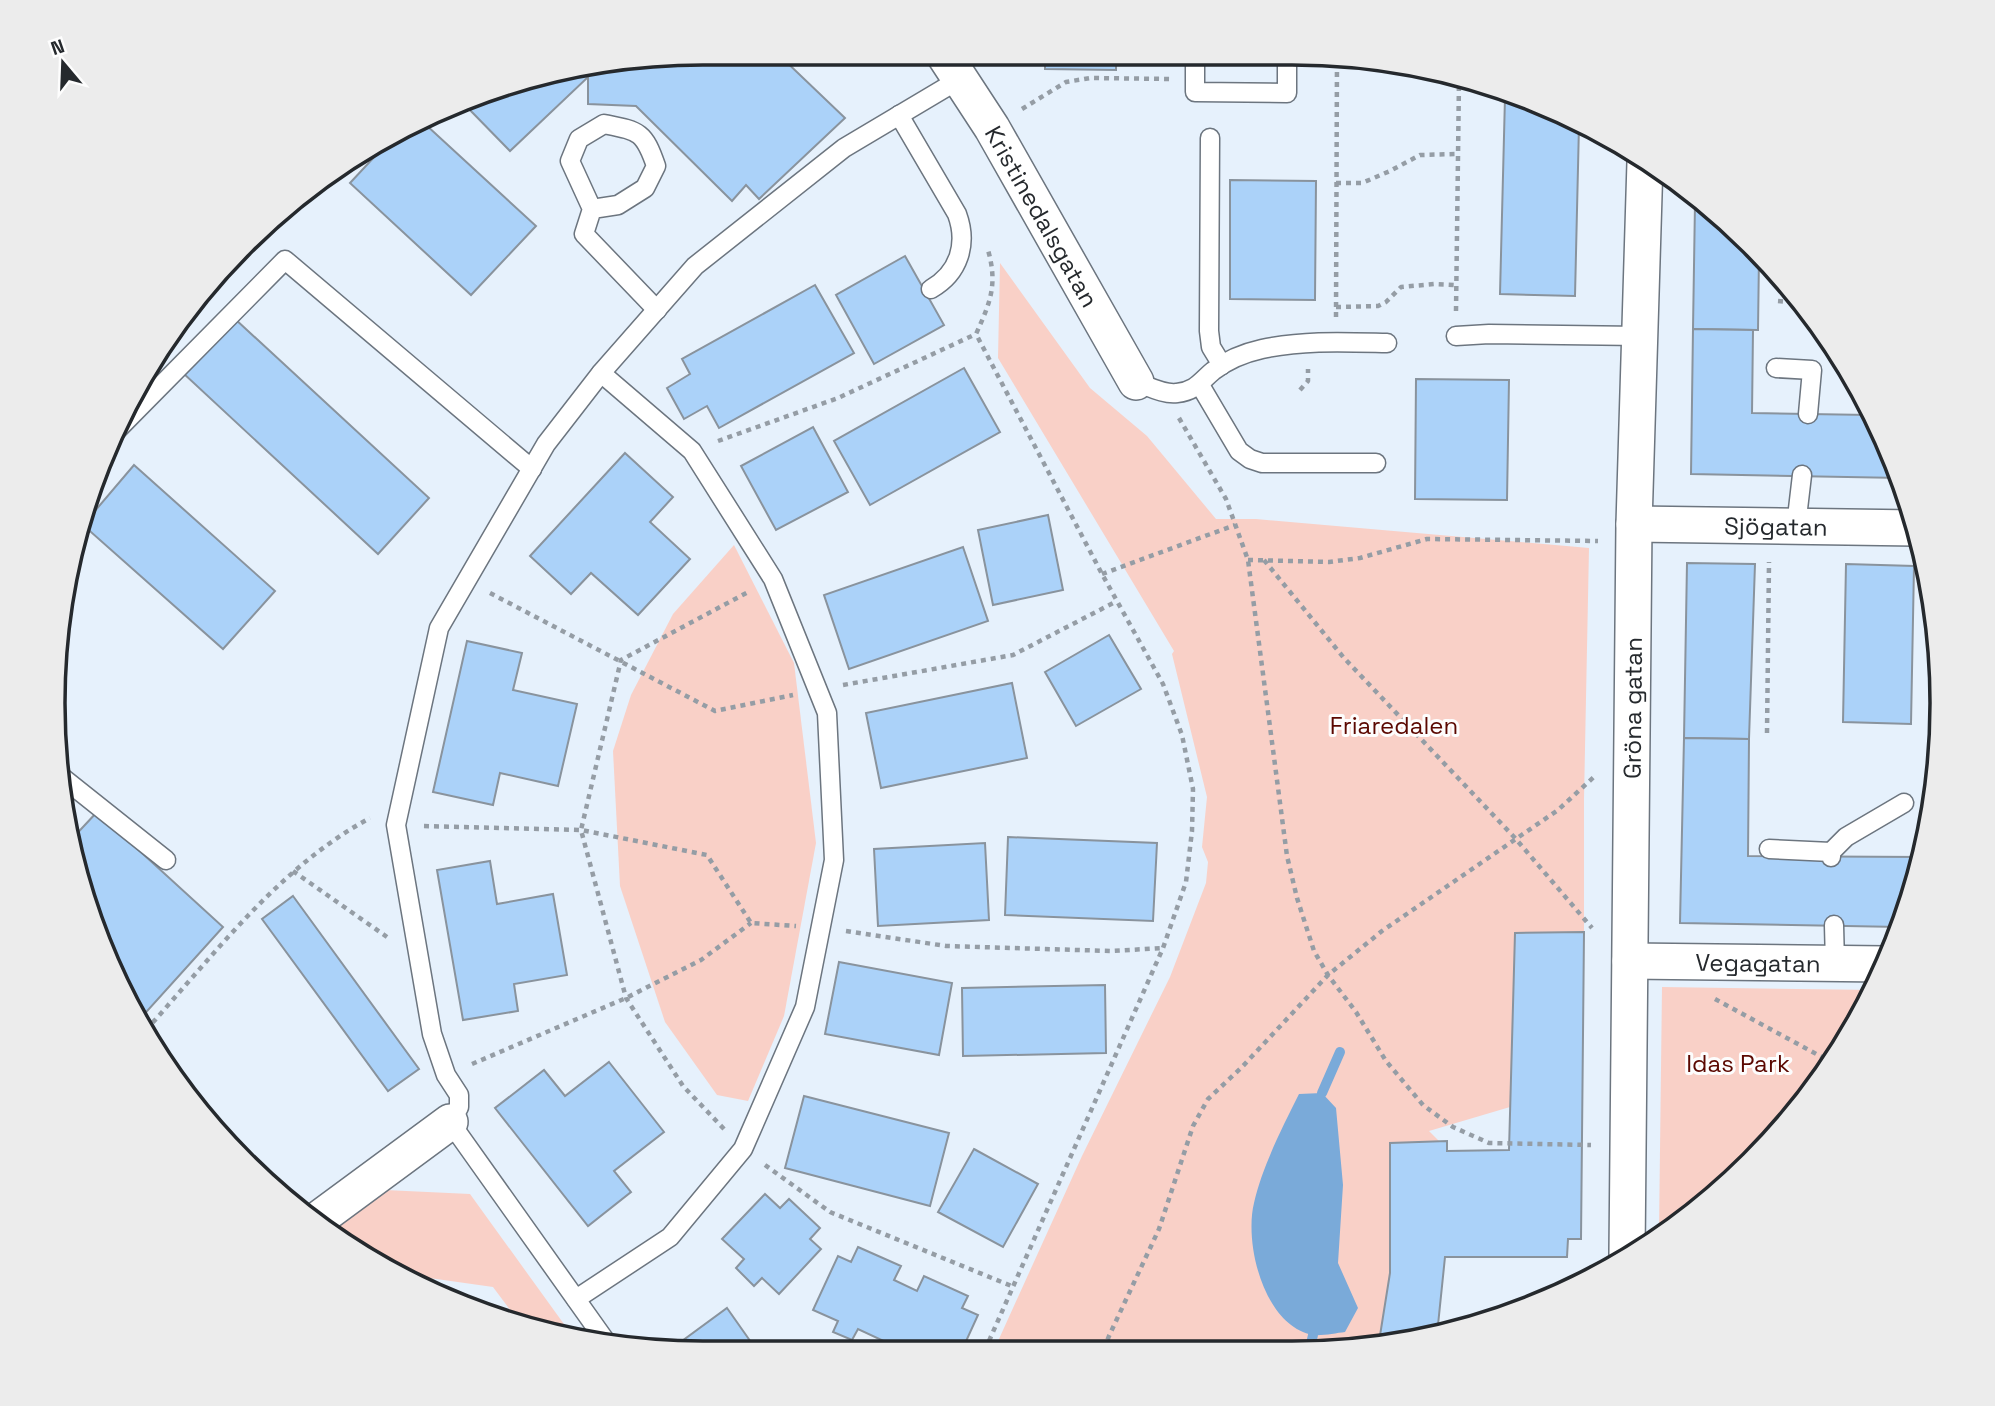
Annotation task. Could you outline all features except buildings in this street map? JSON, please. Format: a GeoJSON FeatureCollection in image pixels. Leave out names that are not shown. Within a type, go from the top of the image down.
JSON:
{"type":"FeatureCollection","features":[{"type":"Feature","properties":{"kind":"street","name":"Kristinedalsgatan"},"geometry":{"type":"LineString","coordinates":[[951,66],[992,128],[1136,382]]}},
{"type":"Feature","properties":{"kind":"street","name":"Gröna gatan"},"geometry":{"type":"LineString","coordinates":[[1628,1246],[1634,524],[1645,171]]}},
{"type":"Feature","properties":{"kind":"street","name":"Sjögatan"},"geometry":{"type":"LineString","coordinates":[[1634,524],[1906,528]]}},
{"type":"Feature","properties":{"kind":"street","name":"Vegagatan"},"geometry":{"type":"LineString","coordinates":[[1630,961],[1874,964]]}},
{"type":"Feature","properties":{"kind":"street"},"geometry":{"type":"LineString","coordinates":[[323,1216],[450,1122]]}},
{"type":"Feature","properties":{"kind":"lane"},"geometry":{"type":"LineString","coordinates":[[1195,65],[1195,92],[1287,93],[1287,65]]}},
{"type":"Feature","properties":{"kind":"lane"},"geometry":{"type":"LineString","coordinates":[[600,1333],[450,1122],[459,1107],[459,1095],[446,1075],[432,1034],[396,825],[439,628],[546,444],[601,373],[695,266],[844,148],[899,116],[951,66]]}},
{"type":"Feature","properties":{"kind":"lane"},"geometry":{"type":"LineString","coordinates":[[899,116],[960,223],[962,242],[955,265],[945,281],[930,289]]}},
{"type":"Feature","properties":{"kind":"lane"},"geometry":{"type":"LineString","coordinates":[[592,209],[618,205],[645,188],[656,166],[648,144],[635,130],[604,124],[579,139],[570,161],[592,209],[584,234],[657,310]]}},
{"type":"Feature","properties":{"kind":"lane"},"geometry":{"type":"LineString","coordinates":[[1210,138],[1209,331],[1211,347],[1222,365]]}},
{"type":"Feature","properties":{"kind":"lane"},"geometry":{"type":"LineString","coordinates":[[137,410],[285,260],[532,470]]}},
{"type":"Feature","properties":{"kind":"lane"},"geometry":{"type":"LineString","coordinates":[[1456,336],[1489,334],[1640,337]]}},
{"type":"Feature","properties":{"kind":"lane"},"geometry":{"type":"LineString","coordinates":[[1136,382],[1164,392],[1177,393],[1200,385],[1211,372],[1230,359],[1259,349],[1299,342],[1387,343]]}},
{"type":"Feature","properties":{"kind":"lane"},"geometry":{"type":"LineString","coordinates":[[1776,368],[1812,370],[1808,414]]}},
{"type":"Feature","properties":{"kind":"lane"},"geometry":{"type":"LineString","coordinates":[[576,1299],[670,1237],[743,1149],[805,1007],[834,860],[827,713],[773,579],[692,451],[601,373]]}},
{"type":"Feature","properties":{"kind":"lane"},"geometry":{"type":"LineString","coordinates":[[1200,385],[1239,451],[1250,459],[1262,463],[1376,463]]}},
{"type":"Feature","properties":{"kind":"lane"},"geometry":{"type":"LineString","coordinates":[[1783,526],[1802,475]]}},
{"type":"Feature","properties":{"kind":"lane"},"geometry":{"type":"LineString","coordinates":[[70,783],[166,860]]}},
{"type":"Feature","properties":{"kind":"lane"},"geometry":{"type":"LineString","coordinates":[[1769,849],[1831,854],[1846,837],[1904,803]]}},
{"type":"Feature","properties":{"kind":"lane"},"geometry":{"type":"LineString","coordinates":[[1833,925],[1835,964]]}},
{"type":"Feature","properties":{"kind":"path"},"geometry":{"type":"LineString","coordinates":[[1336,342],[1337,66]]}},
{"type":"Feature","properties":{"kind":"path"},"geometry":{"type":"LineString","coordinates":[[992,128],[1066,82],[1090,78],[1195,80]]}},
{"type":"Feature","properties":{"kind":"path"},"geometry":{"type":"LineString","coordinates":[[1456,336],[1459,87]]}},
{"type":"Feature","properties":{"kind":"path"},"geometry":{"type":"LineString","coordinates":[[1336,183],[1362,183],[1420,155],[1458,154]]}},
{"type":"Feature","properties":{"kind":"path"},"geometry":{"type":"LineString","coordinates":[[692,451],[838,398],[976,334],[990,303],[993,268],[985,236],[960,223]]}},
{"type":"Feature","properties":{"kind":"path"},"geometry":{"type":"LineString","coordinates":[[1336,307],[1378,306],[1401,287],[1456,285]]}},
{"type":"Feature","properties":{"kind":"path"},"geometry":{"type":"LineString","coordinates":[[1778,301],[1788,302]]}},
{"type":"Feature","properties":{"kind":"path"},"geometry":{"type":"LineString","coordinates":[[976,334],[1163,684],[1182,735],[1193,789],[1192,831],[1186,882],[1163,948],[989,1341]]}},
{"type":"Feature","properties":{"kind":"path"},"geometry":{"type":"LineString","coordinates":[[1178,415],[1226,499],[1248,560],[1287,856],[1314,951],[1386,1061],[1423,1105],[1453,1127],[1489,1143],[1591,1145]]}},
{"type":"Feature","properties":{"kind":"path"},"geometry":{"type":"LineString","coordinates":[[1248,560],[1329,562],[1360,558],[1427,539],[1560,539],[1600,542],[1634,524]]}},
{"type":"Feature","properties":{"kind":"path"},"geometry":{"type":"LineString","coordinates":[[1102,574],[1235,525]]}},
{"type":"Feature","properties":{"kind":"path"},"geometry":{"type":"LineString","coordinates":[[1768,733],[1783,526]]}},
{"type":"Feature","properties":{"kind":"path"},"geometry":{"type":"LineString","coordinates":[[1264,560],[1344,658],[1515,838],[1592,928]]}},
{"type":"Feature","properties":{"kind":"path"},"geometry":{"type":"LineString","coordinates":[[773,579],[621,660],[581,830],[626,998],[683,1086],[743,1149],[830,1212],[1014,1287]]}},
{"type":"Feature","properties":{"kind":"path"},"geometry":{"type":"LineString","coordinates":[[1108,1341],[1159,1228],[1193,1126],[1208,1099],[1242,1067],[1328,975],[1382,931],[1558,810],[1595,777]]}},
{"type":"Feature","properties":{"kind":"path"},"geometry":{"type":"LineString","coordinates":[[151,1024],[293,871],[364,822],[400,806]]}},
{"type":"Feature","properties":{"kind":"path"},"geometry":{"type":"LineString","coordinates":[[396,825],[581,830],[707,855],[751,923]]}},
{"type":"Feature","properties":{"kind":"path"},"geometry":{"type":"LineString","coordinates":[[293,871],[395,942],[416,944]]}},
{"type":"Feature","properties":{"kind":"path"},"geometry":{"type":"LineString","coordinates":[[446,1075],[626,998],[701,960],[751,923],[821,928],[946,946],[1111,951],[1163,948]]}},
{"type":"Feature","properties":{"kind":"path"},"geometry":{"type":"LineString","coordinates":[[1704,993],[1823,1058]]}},
{"type":"Feature","properties":{"kind":"green space","name":"Friaredalen"},"geometry":{"type":"Polygon","coordinates":[[[1000,263],[1090,388],[1147,436],[1216,519],[1256,519],[1589,548],[1584,932],[1515,933],[1510,1107],[1429,1131],[1440,1142],[1390,1143],[1390,1273],[1380,1335],[1292,1341],[998,1341],[1082,1156],[1170,977],[1206,883],[1208,862],[1202,847],[1207,797],[1172,654],[1174,651],[998,358],[1000,263]]]}},
{"type":"Feature","properties":{"kind":"green space"},"geometry":{"type":"Polygon","coordinates":[[[734,545],[794,663],[816,843],[784,1016],[748,1101],[717,1095],[665,1022],[620,886],[613,751],[631,695],[673,614],[734,545]]]}},
{"type":"Feature","properties":{"kind":"green space","name":"Idas Park"},"geometry":{"type":"Polygon","coordinates":[[[1662,987],[1862,990],[1823,1058],[1772,1124],[1713,1183],[1659,1225],[1662,987]]]}},
{"type":"Feature","properties":{"kind":"green space"},"geometry":{"type":"Polygon","coordinates":[[[385,1190],[470,1194],[565,1326],[511,1311],[493,1287],[426,1278],[384,1256],[336,1225],[385,1190]]]}},
{"type":"Feature","properties":{"kind":"water"},"geometry":{"type":"Polygon","coordinates":[[[1322,1093],[1336,1108],[1343,1185],[1338,1263],[1358,1308],[1345,1332],[1313,1335],[1296,1328],[1270,1300],[1255,1260],[1252,1220],[1262,1175],[1299,1094],[1322,1093]]]}},
{"type":"Feature","properties":{"kind":"waterway"},"geometry":{"type":"LineString","coordinates":[[1322,1093],[1340,1052]]}},
{"type":"Feature","properties":{"kind":"waterway"},"geometry":{"type":"LineString","coordinates":[[1312,1341],[1313,1335]]}}]}
